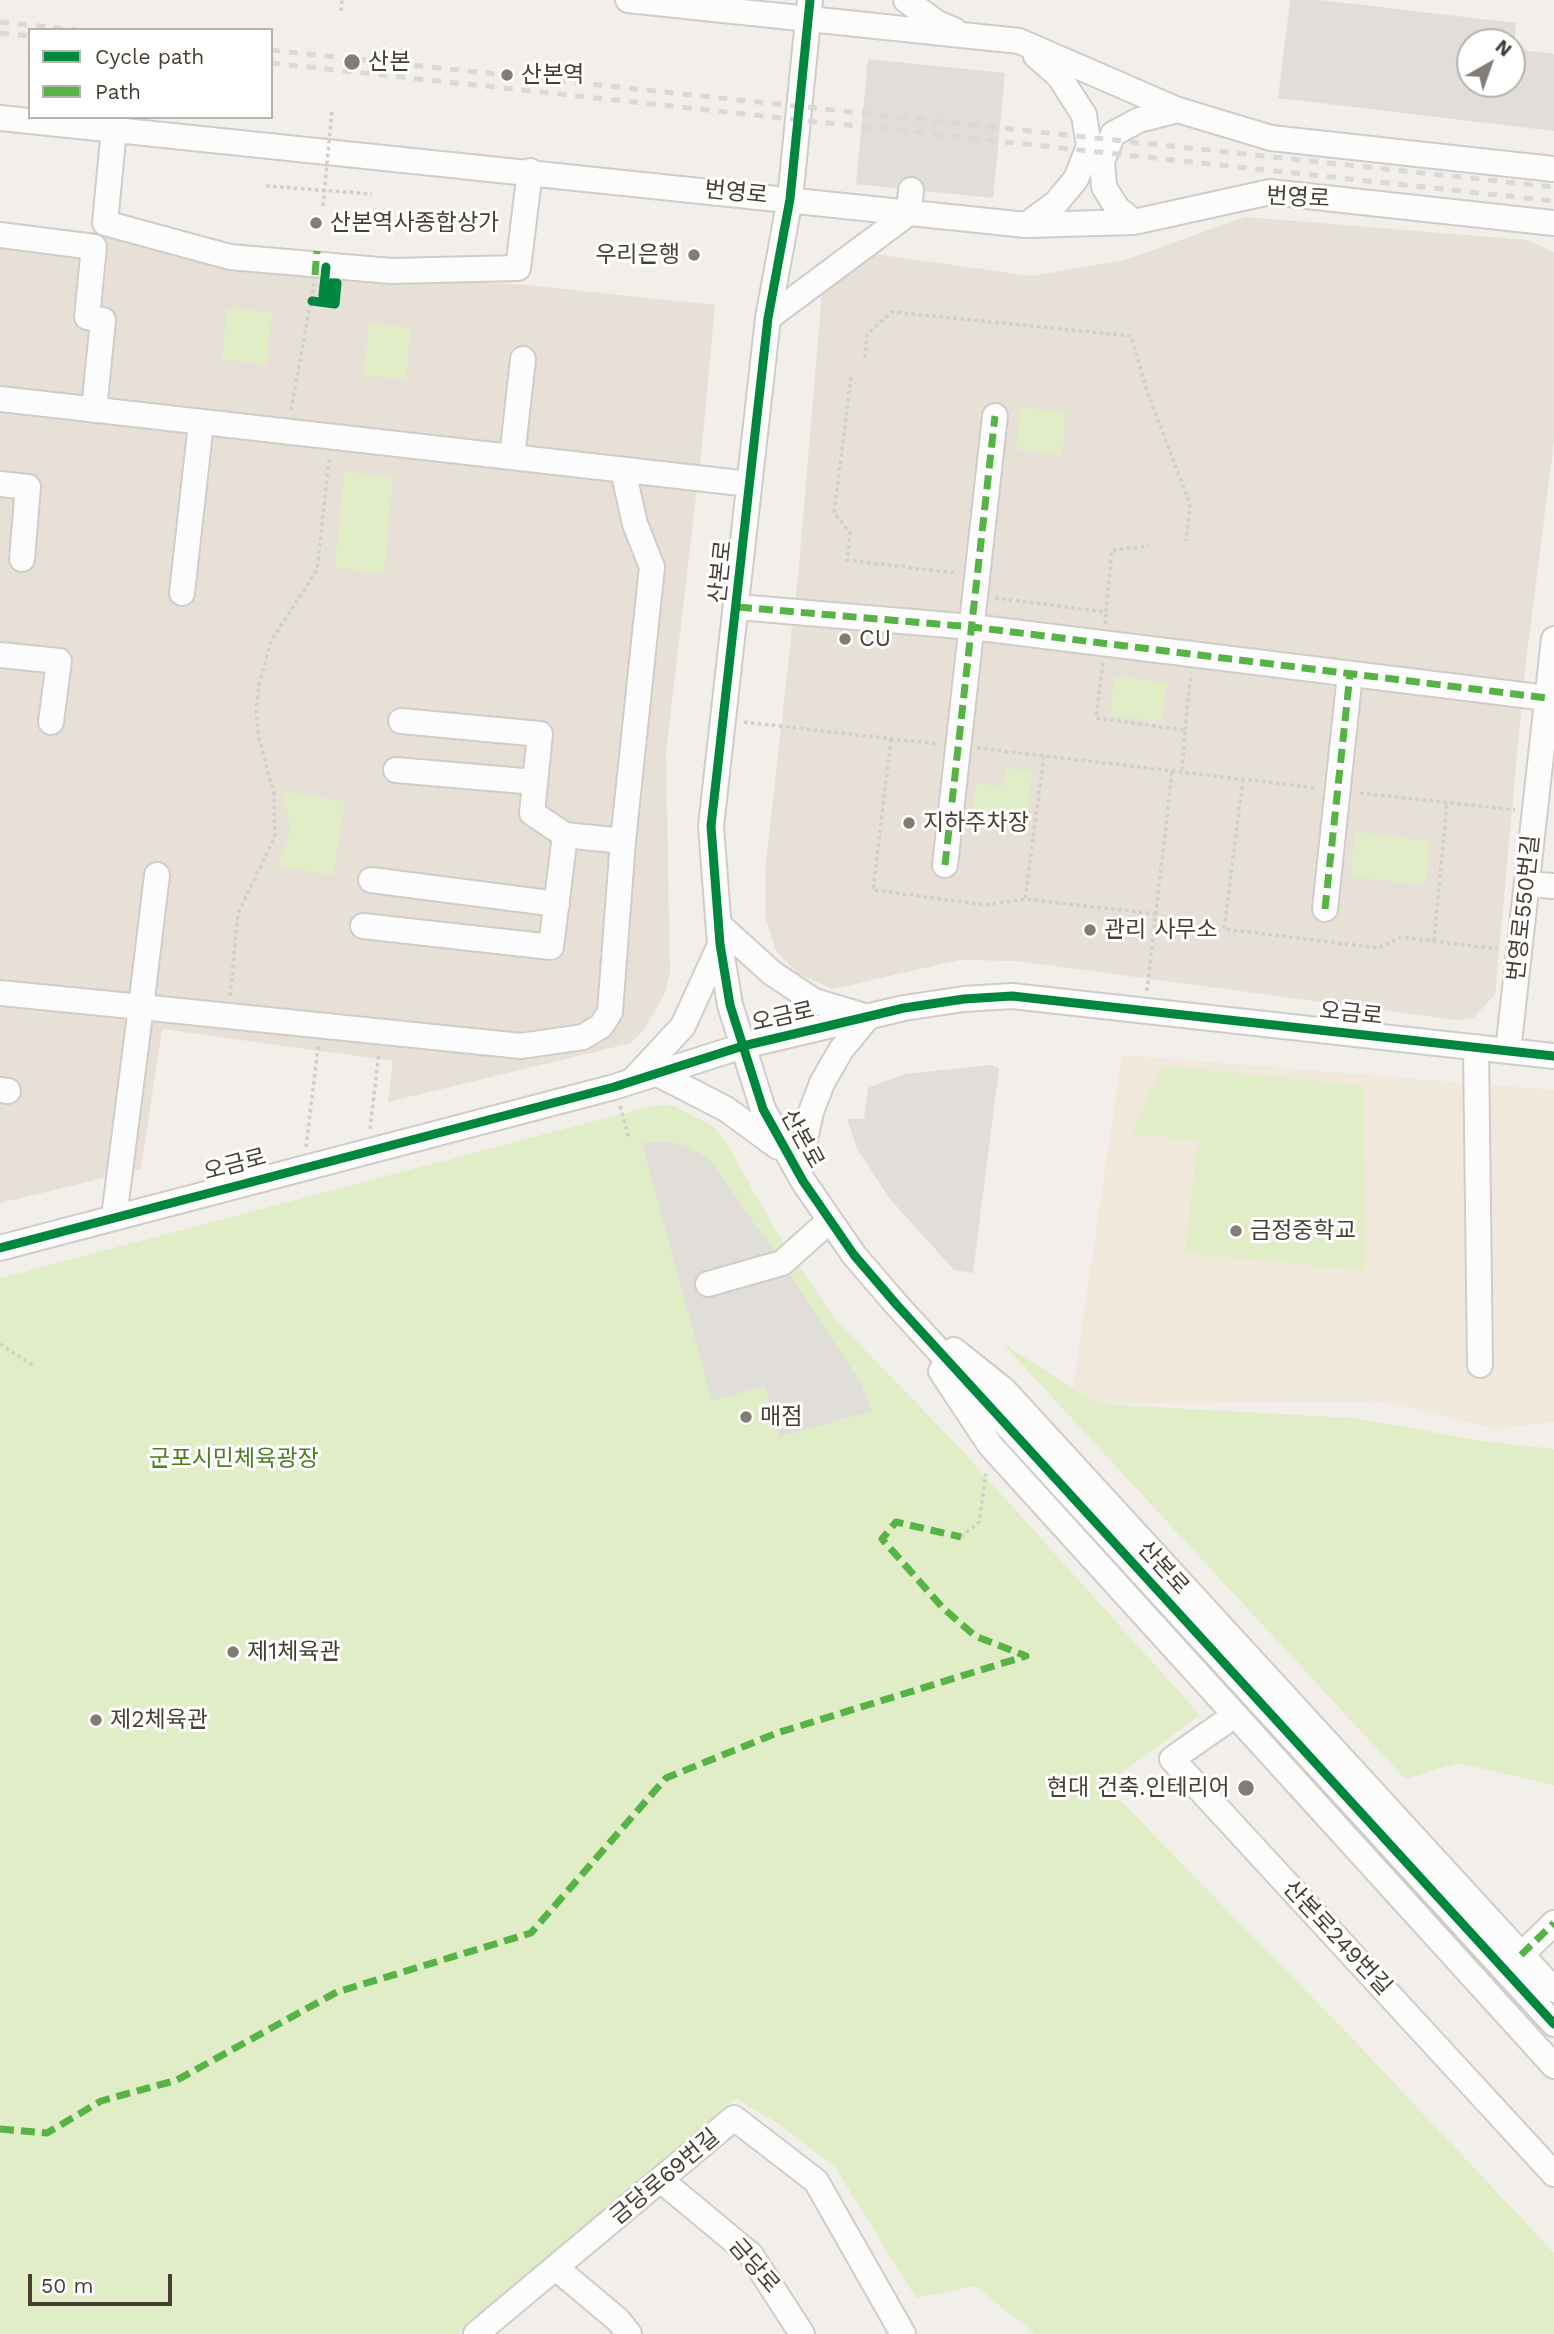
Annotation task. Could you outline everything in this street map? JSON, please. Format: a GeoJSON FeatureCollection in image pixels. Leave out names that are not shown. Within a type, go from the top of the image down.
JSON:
{"type":"FeatureCollection","features":[{"type":"Feature","properties":{"kind":"street"},"geometry":{"type":"LineString","coordinates":[[629,0],[809,9],[968,36],[1019,41],[1178,110],[1271,138],[1554,169]]}},
{"type":"Feature","properties":{"kind":"street"},"geometry":{"type":"LineString","coordinates":[[906,0],[937,23],[968,36]]}},
{"type":"Feature","properties":{"kind":"street","name":"산본로"},"geometry":{"type":"LineString","coordinates":[[809,9],[790,199],[768,318],[738,607],[711,826],[720,935],[730,1005],[763,1109],[793,1163],[830,1220],[854,1255],[896,1304],[1554,2024]]}},
{"type":"Feature","properties":{"kind":"street"},"geometry":{"type":"LineString","coordinates":[[1019,41],[1059,76],[1084,115],[1089,146],[1076,179],[1056,202],[1026,225]]}},
{"type":"Feature","properties":{"kind":"street"},"geometry":{"type":"LineString","coordinates":[[1134,222],[1117,208],[1104,187],[1102,161],[1114,134],[1139,120],[1178,110]]}},
{"type":"Feature","properties":{"kind":"street","name":"번영로"},"geometry":{"type":"LineString","coordinates":[[0,118],[790,199],[910,201],[1026,225],[1134,222],[1270,192],[1554,223]]}},
{"type":"Feature","properties":{"kind":"street"},"geometry":{"type":"LineString","coordinates":[[114,129],[105,223],[230,257],[320,271],[518,268],[530,171]]}},
{"type":"Feature","properties":{"kind":"street"},"geometry":{"type":"LineString","coordinates":[[768,318],[910,201]]}},
{"type":"Feature","properties":{"kind":"street"},"geometry":{"type":"LineString","coordinates":[[0,235],[94,247],[87,317],[103,320],[94,410]]}},
{"type":"Feature","properties":{"kind":"street"},"geometry":{"type":"LineString","coordinates":[[512,457],[523,359]]}},
{"type":"Feature","properties":{"kind":"street"},"geometry":{"type":"LineString","coordinates":[[0,399],[749,484]]}},
{"type":"Feature","properties":{"kind":"street"},"geometry":{"type":"LineString","coordinates":[[945,865],[995,416]]}},
{"type":"Feature","properties":{"kind":"street"},"geometry":{"type":"LineString","coordinates":[[182,593],[201,423]]}},
{"type":"Feature","properties":{"kind":"street"},"geometry":{"type":"LineString","coordinates":[[0,993],[521,1046],[583,1037],[601,1027],[610,1012],[623,841],[652,567],[635,524],[623,470]]}},
{"type":"Feature","properties":{"kind":"street"},"geometry":{"type":"LineString","coordinates":[[0,484],[28,487],[22,559]]}},
{"type":"Feature","properties":{"kind":"street"},"geometry":{"type":"LineString","coordinates":[[738,607],[972,627],[1548,698]]}},
{"type":"Feature","properties":{"kind":"street","name":"번영로550번길"},"geometry":{"type":"LineString","coordinates":[[1508,1051],[1554,639]]}},
{"type":"Feature","properties":{"kind":"street"},"geometry":{"type":"LineString","coordinates":[[0,655],[59,662],[51,722]]}},
{"type":"Feature","properties":{"kind":"street"},"geometry":{"type":"LineString","coordinates":[[1325,909],[1350,674]]}},
{"type":"Feature","properties":{"kind":"street"},"geometry":{"type":"LineString","coordinates":[[401,721],[540,734],[532,813],[565,835],[623,841]]}},
{"type":"Feature","properties":{"kind":"street"},"geometry":{"type":"LineString","coordinates":[[396,771],[535,782]]}},
{"type":"Feature","properties":{"kind":"street"},"geometry":{"type":"LineString","coordinates":[[363,926],[551,947],[565,835]]}},
{"type":"Feature","properties":{"kind":"street"},"geometry":{"type":"LineString","coordinates":[[114,1217],[157,875]]}},
{"type":"Feature","properties":{"kind":"street"},"geometry":{"type":"LineString","coordinates":[[371,880],[557,904]]}},
{"type":"Feature","properties":{"kind":"street"},"geometry":{"type":"LineString","coordinates":[[1527,884],[1554,886]]}},
{"type":"Feature","properties":{"kind":"street"},"geometry":{"type":"LineString","coordinates":[[624,1084],[683,1026],[720,935],[814,1002],[833,1010],[868,1017],[841,1050],[822,1083],[793,1163],[726,1109],[656,1073]]}},
{"type":"Feature","properties":{"kind":"street","name":"오금로"},"geometry":{"type":"LineString","coordinates":[[0,1248],[624,1084],[743,1046],[956,1000],[1012,996],[1554,1056]]}},
{"type":"Feature","properties":{"kind":"street"},"geometry":{"type":"LineString","coordinates":[[1476,1047],[1480,1365]]}},
{"type":"Feature","properties":{"kind":"street"},"geometry":{"type":"LineString","coordinates":[[708,1284],[782,1263],[830,1220]]}},
{"type":"Feature","properties":{"kind":"street","name":"산본로"},"geometry":{"type":"LineString","coordinates":[[896,1304],[990,1444],[1554,2066]]}},
{"type":"Feature","properties":{"kind":"street","name":"산본로"},"geometry":{"type":"LineString","coordinates":[[896,1304],[1004,1390],[1554,1990]]}},
{"type":"Feature","properties":{"kind":"street","name":"산본로249번길"},"geometry":{"type":"LineString","coordinates":[[1235,1715],[1172,1759],[1554,2174]]}},
{"type":"Feature","properties":{"kind":"street"},"geometry":{"type":"LineString","coordinates":[[1521,1955],[1554,1923]]}},
{"type":"Feature","properties":{"kind":"street","name":"금당로69번길"},"geometry":{"type":"LineString","coordinates":[[476,2334],[734,2118],[816,2181],[903,2334]]}},
{"type":"Feature","properties":{"kind":"street","name":"금당로"},"geometry":{"type":"LineString","coordinates":[[662,2181],[751,2255],[802,2334]]}},
{"type":"Feature","properties":{"kind":"street"},"geometry":{"type":"LineString","coordinates":[[556,2268],[618,2320],[629,2334]]}},
{"type":"Feature","properties":{"kind":"path"},"geometry":{"type":"LineString","coordinates":[[341,11],[342,0]]}},
{"type":"Feature","properties":{"kind":"path"},"geometry":{"type":"LineString","coordinates":[[323,206],[332,110]]}},
{"type":"Feature","properties":{"kind":"path"},"geometry":{"type":"LineString","coordinates":[[266,186],[372,194]]}},
{"type":"Feature","properties":{"kind":"path"},"geometry":{"type":"LineString","coordinates":[[312,301],[323,299],[320,271]]}},
{"type":"Feature","properties":{"kind":"path"},"geometry":{"type":"LineString","coordinates":[[286,432],[320,271]]}},
{"type":"Feature","properties":{"kind":"path"},"geometry":{"type":"LineString","coordinates":[[865,358],[867,334],[892,312],[1131,336],[1147,391],[1190,504],[1186,541]]}},
{"type":"Feature","properties":{"kind":"path"},"geometry":{"type":"LineString","coordinates":[[851,377],[834,513],[850,533],[847,560],[1106,612],[1112,550],[1149,547]]}},
{"type":"Feature","properties":{"kind":"path"},"geometry":{"type":"LineString","coordinates":[[229,1016],[232,951],[238,913],[275,837],[274,794],[259,739],[256,713],[259,685],[271,641],[317,570],[331,437]]}},
{"type":"Feature","properties":{"kind":"path"},"geometry":{"type":"LineString","coordinates":[[1105,644],[1096,718],[1185,730]]}},
{"type":"Feature","properties":{"kind":"path"},"geometry":{"type":"LineString","coordinates":[[1182,772],[1193,654]]}},
{"type":"Feature","properties":{"kind":"path"},"geometry":{"type":"LineString","coordinates":[[722,720],[1535,813]]}},
{"type":"Feature","properties":{"kind":"path"},"geometry":{"type":"LineString","coordinates":[[891,738],[873,890],[986,905],[1025,899],[1156,914]]}},
{"type":"Feature","properties":{"kind":"path"},"geometry":{"type":"LineString","coordinates":[[1025,899],[1044,756]]}},
{"type":"Feature","properties":{"kind":"path"},"geometry":{"type":"LineString","coordinates":[[1144,1010],[1172,771]]}},
{"type":"Feature","properties":{"kind":"path"},"geometry":{"type":"LineString","coordinates":[[1434,941],[1447,803]]}},
{"type":"Feature","properties":{"kind":"path"},"geometry":{"type":"LineString","coordinates":[[304,1167],[321,1026]]}},
{"type":"Feature","properties":{"kind":"path"},"geometry":{"type":"LineString","coordinates":[[367,1152],[382,1031]]}},
{"type":"Feature","properties":{"kind":"path"},"geometry":{"type":"LineString","coordinates":[[624,1084],[629,1139]]}},
{"type":"Feature","properties":{"kind":"path"},"geometry":{"type":"LineString","coordinates":[[0,1344],[34,1366]]}},
{"type":"Feature","properties":{"kind":"path"},"geometry":{"type":"LineString","coordinates":[[961,1537],[979,1522],[990,1444]]}},
{"type":"Feature","properties":{"kind":"shaded area"},"geometry":{"type":"Polygon","coordinates":[[[1290,0],[1320,0],[1516,23],[1516,28],[1456,28],[1456,98],[1526,98],[1526,50],[1554,54],[1554,131],[1278,98],[1290,0]]]}},
{"type":"Feature","properties":{"kind":"shaded area"},"geometry":{"type":"Polygon","coordinates":[[[868,59],[1005,73],[993,198],[856,184],[868,59]]]}},
{"type":"Feature","properties":{"kind":"shaded area"},"geometry":{"type":"Polygon","coordinates":[[[1245,217],[1527,240],[1554,252],[1554,442],[1525,669],[1495,995],[1473,1018],[1456,1020],[1017,961],[959,960],[833,989],[800,975],[776,951],[765,916],[765,871],[798,576],[822,292],[867,253],[1032,276],[1125,260],[1245,217]]]}},
{"type":"Feature","properties":{"kind":"shaded area"},"geometry":{"type":"Polygon","coordinates":[[[0,223],[102,233],[388,281],[516,284],[715,305],[702,446],[666,752],[670,973],[665,993],[644,1030],[631,1043],[388,1102],[393,1061],[162,1029],[141,1169],[0,1203],[0,223]]]}},
{"type":"Feature","properties":{"kind":"shaded area","name":"금정중학교"},"geometry":{"type":"Polygon","coordinates":[[[1122,1055],[1554,1090],[1554,1422],[1494,1429],[1380,1401],[1099,1404],[1073,1388],[1122,1055]]]}},
{"type":"Feature","properties":{"kind":"shaded area"},"geometry":{"type":"Polygon","coordinates":[[[991,1065],[999,1068],[973,1273],[954,1270],[889,1198],[857,1148],[847,1119],[864,1119],[868,1088],[904,1074],[991,1065]]]}},
{"type":"Feature","properties":{"kind":"shaded area"},"geometry":{"type":"Polygon","coordinates":[[[663,1141],[684,1145],[709,1159],[782,1263],[862,1385],[872,1411],[779,1437],[765,1386],[712,1401],[642,1143],[663,1141]]]}},
{"type":"Feature","properties":{"kind":"green space"},"geometry":{"type":"Polygon","coordinates":[[[227,308],[272,312],[267,364],[222,360],[227,308]]]}},
{"type":"Feature","properties":{"kind":"green space"},"geometry":{"type":"Polygon","coordinates":[[[369,323],[411,328],[406,380],[364,375],[369,323]]]}},
{"type":"Feature","properties":{"kind":"green space"},"geometry":{"type":"Polygon","coordinates":[[[1020,407],[1066,412],[1062,455],[1016,450],[1020,407]]]}},
{"type":"Feature","properties":{"kind":"green space"},"geometry":{"type":"Polygon","coordinates":[[[344,472],[393,477],[384,573],[335,568],[344,472]]]}},
{"type":"Feature","properties":{"kind":"green space"},"geometry":{"type":"Polygon","coordinates":[[[1115,676],[1167,683],[1161,722],[1110,715],[1115,676]]]}},
{"type":"Feature","properties":{"kind":"green space"},"geometry":{"type":"Polygon","coordinates":[[[1007,768],[1032,771],[1026,824],[972,817],[976,784],[1004,787],[1007,768]]]}},
{"type":"Feature","properties":{"kind":"green space"},"geometry":{"type":"Polygon","coordinates":[[[282,791],[345,802],[333,876],[278,866],[291,829],[282,791]]]}},
{"type":"Feature","properties":{"kind":"green space"},"geometry":{"type":"Polygon","coordinates":[[[1355,832],[1430,841],[1425,885],[1350,876],[1355,832]]]}},
{"type":"Feature","properties":{"kind":"green space"},"geometry":{"type":"Polygon","coordinates":[[[1162,1066],[1363,1086],[1365,1270],[1185,1253],[1198,1140],[1132,1134],[1162,1066]]]}},
{"type":"Feature","properties":{"kind":"green space","name":"군포시민체육광장"},"geometry":{"type":"Polygon","coordinates":[[[655,1105],[674,1106],[712,1125],[726,1142],[777,1233],[836,1320],[956,1444],[1200,1715],[1105,1785],[1347,2033],[1554,2253],[1554,2334],[1035,2334],[975,2286],[916,2298],[835,2167],[779,2124],[736,2098],[458,2334],[0,2334],[0,1278],[655,1105]]]}},
{"type":"Feature","properties":{"kind":"green space"},"geometry":{"type":"Polygon","coordinates":[[[1003,1344],[1099,1404],[1353,1418],[1488,1442],[1554,1449],[1554,1785],[1458,1763],[1405,1779],[1003,1344]]]}},
{"type":"Feature","properties":{"kind":"railway"},"geometry":{"type":"LineString","coordinates":[[0,22],[58,28]]}},
{"type":"Feature","properties":{"kind":"railway"},"geometry":{"type":"LineString","coordinates":[[0,33],[28,36]]}},
{"type":"Feature","properties":{"kind":"railway"},"geometry":{"type":"LineString","coordinates":[[273,50],[1554,187]]}},
{"type":"Feature","properties":{"kind":"railway"},"geometry":{"type":"LineString","coordinates":[[273,63],[1554,201]]}},
{"type":"Feature","properties":{"kind":"marked path"},"geometry":{"type":"LineString","coordinates":[[315,275],[317,251]]}},
{"type":"Feature","properties":{"kind":"marked path"},"geometry":{"type":"LineString","coordinates":[[945,865],[995,416]]}},
{"type":"Feature","properties":{"kind":"marked path"},"geometry":{"type":"LineString","coordinates":[[738,607],[972,627],[1547,698]]}},
{"type":"Feature","properties":{"kind":"marked path"},"geometry":{"type":"LineString","coordinates":[[1325,909],[1350,674]]}},
{"type":"Feature","properties":{"kind":"marked path"},"geometry":{"type":"LineString","coordinates":[[0,2129],[47,2133],[101,2101],[177,2080],[337,1992],[531,1933],[666,1778],[777,1733],[1026,1656],[975,1636],[943,1608],[882,1539],[896,1522],[961,1537]]}},
{"type":"Feature","properties":{"kind":"marked path"},"geometry":{"type":"LineString","coordinates":[[1521,1955],[1554,1923]]}},
{"type":"Feature","properties":{"kind":"cycle path"},"geometry":{"type":"LineString","coordinates":[[810,0],[790,199],[768,318],[711,826],[720,944],[730,1005],[763,1109],[803,1181],[854,1255],[896,1304],[1554,2024]]}},
{"type":"Feature","properties":{"kind":"cycle path"},"geometry":{"type":"LineString","coordinates":[[312,301],[335,304],[337,283],[331,283],[330,296],[323,295],[326,267]]}},
{"type":"Feature","properties":{"kind":"cycle path"},"geometry":{"type":"LineString","coordinates":[[0,1248],[614,1087],[743,1046],[904,1008],[964,999],[1012,996],[1554,1056]]}},
{"type":"Feature","properties":{"kind":"place","name":"산본"},"geometry":{"type":"Point","coordinates":[352,62]}},
{"type":"Feature","properties":{"kind":"place","name":"산본역"},"geometry":{"type":"Point","coordinates":[507,75]}},
{"type":"Feature","properties":{"kind":"place","name":"산본역사종합상가"},"geometry":{"type":"Point","coordinates":[316,223]}},
{"type":"Feature","properties":{"kind":"place","name":"우리은행"},"geometry":{"type":"Point","coordinates":[694,255]}},
{"type":"Feature","properties":{"kind":"place","name":"CU"},"geometry":{"type":"Point","coordinates":[845,639]}},
{"type":"Feature","properties":{"kind":"place","name":"지하주차장"},"geometry":{"type":"Point","coordinates":[909,823]}},
{"type":"Feature","properties":{"kind":"place","name":"관리 사무소"},"geometry":{"type":"Point","coordinates":[1090,930]}},
{"type":"Feature","properties":{"kind":"place","name":"금정중학교"},"geometry":{"type":"Point","coordinates":[1236,1231]}},
{"type":"Feature","properties":{"kind":"place","name":"매점"},"geometry":{"type":"Point","coordinates":[746,1417]}},
{"type":"Feature","properties":{"kind":"place","name":"제1체육관"},"geometry":{"type":"Point","coordinates":[233,1652]}},
{"type":"Feature","properties":{"kind":"place","name":"제2체육관"},"geometry":{"type":"Point","coordinates":[96,1720]}},
{"type":"Feature","properties":{"kind":"place","name":"현대 건축.인테리어"},"geometry":{"type":"Point","coordinates":[1246,1788]}}]}
